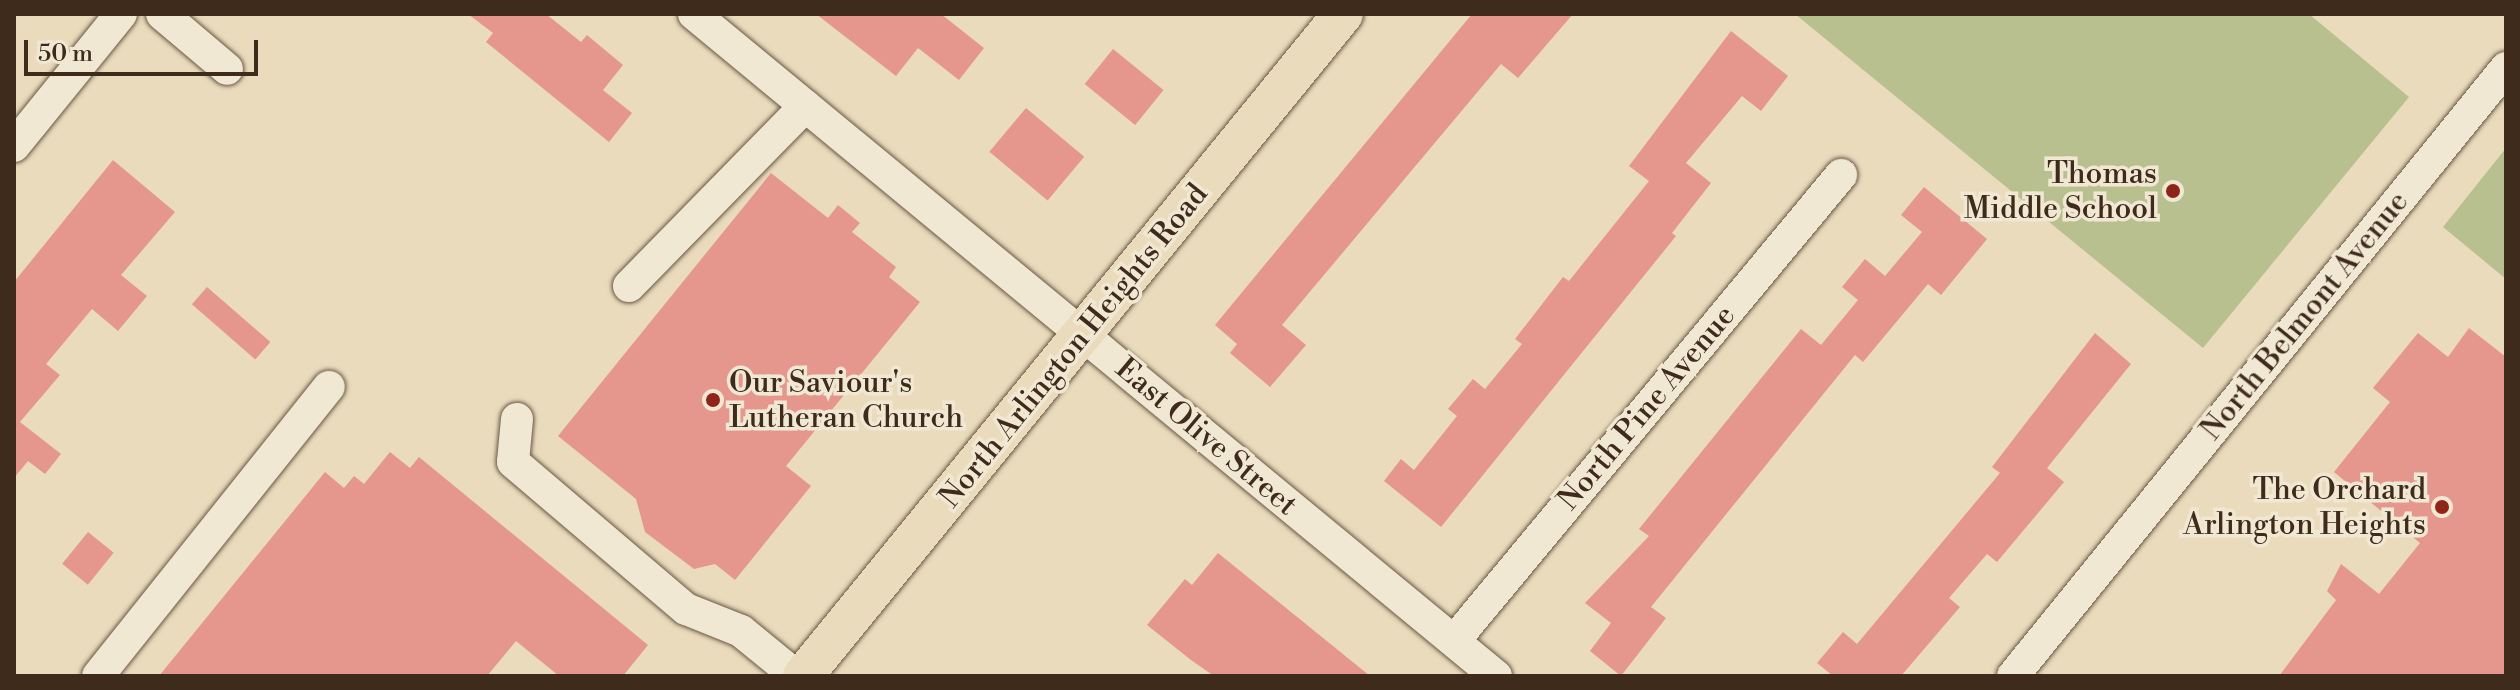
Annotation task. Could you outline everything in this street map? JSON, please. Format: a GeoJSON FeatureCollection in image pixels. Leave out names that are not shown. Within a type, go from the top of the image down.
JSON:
{"type":"FeatureCollection","features":[{"type":"Feature","properties":{"kind":"main road","name":"North Arlington Heights Road"},"geometry":{"type":"LineString","coordinates":[[803,676],[1084,336],[1343,14]]}},
{"type":"Feature","properties":{"kind":"street"},"geometry":{"type":"LineString","coordinates":[[14,146],[121,14]]}},
{"type":"Feature","properties":{"kind":"street"},"geometry":{"type":"LineString","coordinates":[[162,14],[227,69]]}},
{"type":"Feature","properties":{"kind":"street","name":"East Olive Street"},"geometry":{"type":"LineString","coordinates":[[694,14],[1496,676]]}},
{"type":"Feature","properties":{"kind":"street","name":"North Belmont Avenue"},"geometry":{"type":"LineString","coordinates":[[2013,676],[2506,68]]}},
{"type":"Feature","properties":{"kind":"street"},"geometry":{"type":"LineString","coordinates":[[629,286],[805,106]]}},
{"type":"Feature","properties":{"kind":"street","name":"North Pine Avenue"},"geometry":{"type":"LineString","coordinates":[[1454,641],[1841,175]]}},
{"type":"Feature","properties":{"kind":"street"},"geometry":{"type":"LineString","coordinates":[[98,676],[329,387]]}},
{"type":"Feature","properties":{"kind":"street"},"geometry":{"type":"LineString","coordinates":[[517,419],[513,462],[686,609],[741,631],[796,676]]}},
{"type":"Feature","properties":{"kind":"green space","name":"Thomas Middle School"},"geometry":{"type":"Polygon","coordinates":[[[1795,14],[2309,14],[2409,97],[2203,348],[1795,14]]]}},
{"type":"Feature","properties":{"kind":"green space"},"geometry":{"type":"Polygon","coordinates":[[[2506,148],[2506,279],[2443,227],[2506,148]]]}},
{"type":"Feature","properties":{"kind":"building"},"geometry":{"type":"Polygon","coordinates":[[[468,14],[546,14],[581,42],[587,35],[623,65],[603,90],[632,113],[609,142],[486,42],[493,33],[468,14]]]}},
{"type":"Feature","properties":{"kind":"building"},"geometry":{"type":"Polygon","coordinates":[[[816,14],[941,14],[984,48],[959,80],[918,48],[896,76],[816,14]]]}},
{"type":"Feature","properties":{"kind":"building"},"geometry":{"type":"Polygon","coordinates":[[[1472,14],[1573,14],[1518,78],[1501,64],[1282,325],[1306,345],[1270,387],[1230,353],[1237,344],[1215,325],[1472,14]]]}},
{"type":"Feature","properties":{"kind":"building"},"geometry":{"type":"Polygon","coordinates":[[[1731,31],[1788,76],[1761,111],[1742,96],[1686,163],[1711,183],[1672,233],[1676,236],[1441,527],[1384,481],[1401,459],[1414,470],[1457,416],[1448,409],[1473,379],[1485,389],[1522,344],[1515,339],[1563,277],[1569,281],[1649,181],[1629,166],[1731,31]]]}},
{"type":"Feature","properties":{"kind":"building"},"geometry":{"type":"Polygon","coordinates":[[[1113,49],[1164,90],[1135,125],[1085,84],[1113,49]]]}},
{"type":"Feature","properties":{"kind":"building"},"geometry":{"type":"Polygon","coordinates":[[[1026,108],[1084,157],[1048,201],[989,152],[1026,108]]]}},
{"type":"Feature","properties":{"kind":"building"},"geometry":{"type":"Polygon","coordinates":[[[113,160],[175,212],[121,275],[147,296],[118,331],[92,309],[46,364],[60,375],[20,422],[61,454],[45,474],[28,461],[14,478],[14,282],[113,160]]]}},
{"type":"Feature","properties":{"kind":"building","name":"Our Saviour's Lutheran Church"},"geometry":{"type":"Polygon","coordinates":[[[771,173],[828,218],[838,205],[860,223],[852,232],[896,267],[889,277],[920,302],[786,466],[811,486],[735,580],[715,564],[694,569],[645,532],[636,499],[558,436],[771,173]]]}},
{"type":"Feature","properties":{"kind":"building"},"geometry":{"type":"Polygon","coordinates":[[[1924,187],[1987,239],[1941,295],[1928,284],[1863,362],[1855,355],[1651,607],[1666,618],[1621,676],[1590,651],[1611,623],[1585,603],[1649,536],[1639,529],[1801,329],[1821,345],[1858,300],[1842,287],[1865,259],[1885,276],[1922,232],[1901,215],[1924,187]]]}},
{"type":"Feature","properties":{"kind":"building"},"geometry":{"type":"Polygon","coordinates":[[[207,287],[270,342],[255,359],[192,304],[207,287]]]}},
{"type":"Feature","properties":{"kind":"building","name":"The Orchard Arlington Heights"},"geometry":{"type":"Polygon","coordinates":[[[2469,328],[2506,357],[2506,676],[2279,676],[2336,600],[2327,591],[2341,564],[2379,594],[2420,543],[2334,472],[2390,402],[2373,388],[2418,333],[2448,357],[2469,328]]]}},
{"type":"Feature","properties":{"kind":"building"},"geometry":{"type":"Polygon","coordinates":[[[2095,333],[2131,364],[2047,468],[2064,482],[1997,562],[1987,554],[1949,598],[1960,607],[1901,676],[1833,676],[1817,663],[1843,632],[1857,644],[2000,473],[1992,467],[2095,333]]]}},
{"type":"Feature","properties":{"kind":"building"},"geometry":{"type":"Polygon","coordinates":[[[390,452],[410,468],[419,457],[648,645],[623,676],[559,676],[516,641],[487,676],[159,676],[325,472],[344,488],[354,476],[364,484],[390,452]]]}},
{"type":"Feature","properties":{"kind":"building"},"geometry":{"type":"Polygon","coordinates":[[[88,532],[114,553],[88,585],[62,564],[88,532]]]}},
{"type":"Feature","properties":{"kind":"building"},"geometry":{"type":"Polygon","coordinates":[[[1218,553],[1370,676],[1214,676],[1147,625],[1185,579],[1192,585],[1218,553]]]}},
{"type":"Feature","properties":{"kind":"place","name":"Thomas Middle School"},"geometry":{"type":"Point","coordinates":[2173,191]}},
{"type":"Feature","properties":{"kind":"place","name":"Our Saviour's Lutheran Church"},"geometry":{"type":"Point","coordinates":[713,400]}},
{"type":"Feature","properties":{"kind":"place","name":"The Orchard Arlington Heights"},"geometry":{"type":"Point","coordinates":[2442,507]}}]}
